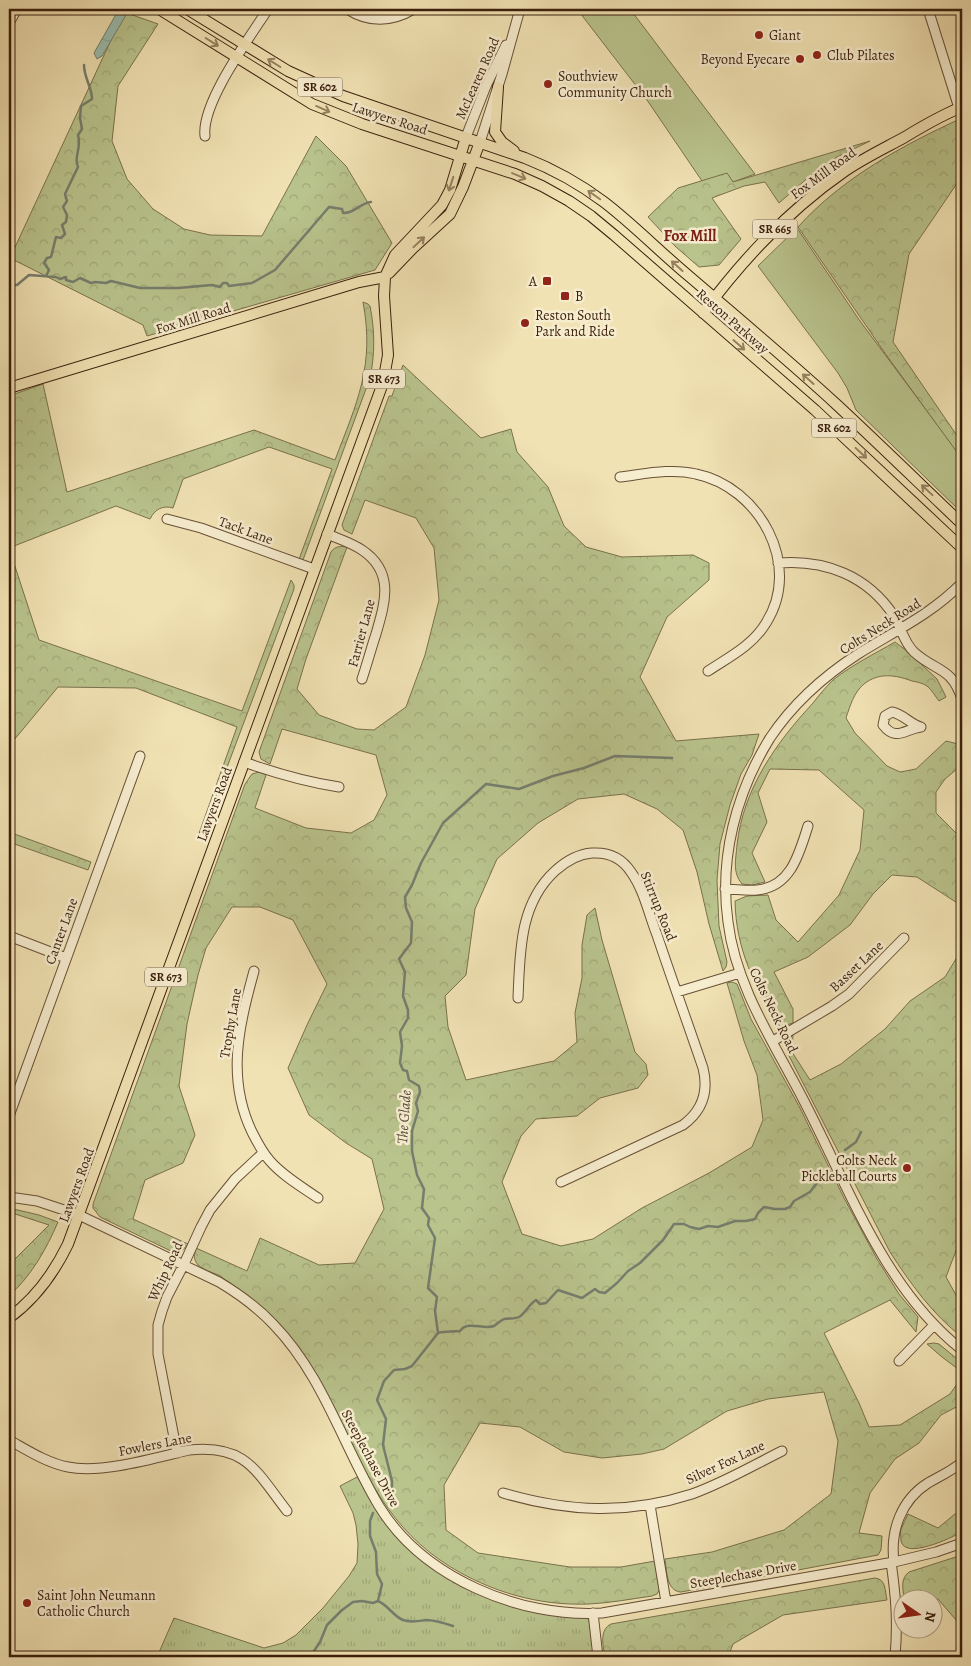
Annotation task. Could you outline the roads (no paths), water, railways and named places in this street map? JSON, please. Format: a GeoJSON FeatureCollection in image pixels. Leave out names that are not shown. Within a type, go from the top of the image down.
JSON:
{"type":"FeatureCollection","features":[{"type":"Feature","properties":{"kind":"main road","name":"Lawyers Road"},"geometry":{"type":"LineString","coordinates":[[159,9],[296,95],[334,114],[460,156]]}},
{"type":"Feature","properties":{"kind":"main road","name":"Lawyers Road"},"geometry":{"type":"LineString","coordinates":[[9,1318],[25,1305],[50,1276],[68,1244],[386,371],[388,342],[384,296],[385,277],[395,255],[442,205],[450,190],[466,137],[369,106],[321,87],[288,71],[188,9]]}},
{"type":"Feature","properties":{"kind":"main road"},"geometry":{"type":"LineString","coordinates":[[498,87],[495,132],[502,142],[525,158]]}},
{"type":"Feature","properties":{"kind":"main road","name":"Fox Mill Road"},"geometry":{"type":"LineString","coordinates":[[703,313],[733,274],[806,201],[846,171],[918,129],[961,108]]}},
{"type":"Feature","properties":{"kind":"main road","name":"Reston Parkway"},"geometry":{"type":"LineString","coordinates":[[466,137],[525,158],[565,177],[604,202],[835,403],[962,524]]}},
{"type":"Feature","properties":{"kind":"main road"},"geometry":{"type":"LineString","coordinates":[[385,277],[450,214],[480,142]]}},
{"type":"Feature","properties":{"kind":"main road","name":"Reston Parkway"},"geometry":{"type":"LineString","coordinates":[[460,156],[515,174],[542,186],[591,216],[815,410],[962,548]]}},
{"type":"Feature","properties":{"kind":"main road","name":"Fox Mill Road"},"geometry":{"type":"LineString","coordinates":[[9,388],[359,282],[385,277]]}},
{"type":"Feature","properties":{"kind":"street"},"geometry":{"type":"LineString","coordinates":[[9,23],[17,9]]}},
{"type":"Feature","properties":{"kind":"street"},"geometry":{"type":"LineString","coordinates":[[205,136],[207,112],[236,58],[268,9]]}},
{"type":"Feature","properties":{"kind":"street"},"geometry":{"type":"LineString","coordinates":[[347,9],[364,17],[384,20],[405,14],[414,9]]}},
{"type":"Feature","properties":{"kind":"street","name":"McLearen Road"},"geometry":{"type":"LineString","coordinates":[[480,142],[520,9]]}},
{"type":"Feature","properties":{"kind":"street"},"geometry":{"type":"LineString","coordinates":[[928,9],[961,108]]}},
{"type":"Feature","properties":{"kind":"street","name":"McLearen Road"},"geometry":{"type":"LineString","coordinates":[[466,137],[486,86],[513,31]]}},
{"type":"Feature","properties":{"kind":"street"},"geometry":{"type":"LineString","coordinates":[[620,477],[668,472],[683,472],[704,476],[724,484],[747,501],[760,516],[770,534],[778,563],[779,584],[777,597],[767,622],[741,650],[708,671]]}},
{"type":"Feature","properties":{"kind":"street","name":"Tack Lane"},"geometry":{"type":"LineString","coordinates":[[167,518],[201,528],[314,569]]}},
{"type":"Feature","properties":{"kind":"street","name":"Farrier Lane"},"geometry":{"type":"LineString","coordinates":[[327,534],[355,545],[364,551],[375,562],[381,572],[384,583],[384,604],[362,679]]}},
{"type":"Feature","properties":{"kind":"street"},"geometry":{"type":"LineString","coordinates":[[778,563],[806,562],[823,565],[860,581],[884,603],[902,629],[909,647],[952,677],[962,699]]}},
{"type":"Feature","properties":{"kind":"street","name":"Colts Neck Road"},"geometry":{"type":"LineString","coordinates":[[962,583],[939,605],[902,629],[864,650],[835,671],[802,699],[772,736],[749,777],[741,796],[729,845],[725,889],[730,939],[740,973],[863,1220],[903,1288],[934,1325],[962,1350]]}},
{"type":"Feature","properties":{"kind":"street","name":"Canter Lane"},"geometry":{"type":"LineString","coordinates":[[9,1116],[140,756]]}},
{"type":"Feature","properties":{"kind":"street"},"geometry":{"type":"LineString","coordinates":[[244,762],[284,776],[339,787]]}},
{"type":"Feature","properties":{"kind":"street"},"geometry":{"type":"LineString","coordinates":[[725,889],[757,890],[768,888],[782,880],[796,862],[808,826]]}},
{"type":"Feature","properties":{"kind":"street","name":"Stirrup Road"},"geometry":{"type":"LineString","coordinates":[[518,998],[522,937],[525,921],[532,902],[542,885],[571,859],[591,853],[601,853],[618,858],[625,864],[638,882],[705,1078],[704,1096],[696,1112],[682,1125],[561,1182]]}},
{"type":"Feature","properties":{"kind":"street"},"geometry":{"type":"LineString","coordinates":[[9,936],[66,958]]}},
{"type":"Feature","properties":{"kind":"street","name":"Basset Lane"},"geometry":{"type":"LineString","coordinates":[[773,1041],[849,994],[904,938]]}},
{"type":"Feature","properties":{"kind":"street","name":"Trophy Lane"},"geometry":{"type":"LineString","coordinates":[[254,971],[237,1047],[236,1081],[238,1096],[246,1120],[263,1153],[280,1170],[318,1198]]}},
{"type":"Feature","properties":{"kind":"street"},"geometry":{"type":"LineString","coordinates":[[677,992],[740,973]]}},
{"type":"Feature","properties":{"kind":"street","name":"Whip Road"},"geometry":{"type":"LineString","coordinates":[[177,1453],[158,1354],[157,1340],[162,1311],[201,1227],[218,1199],[235,1179],[263,1153]]}},
{"type":"Feature","properties":{"kind":"street","name":"Steeplechase Drive"},"geometry":{"type":"LineString","coordinates":[[9,1197],[37,1201],[79,1215],[184,1264],[239,1294],[273,1324],[287,1340],[311,1375],[361,1474],[380,1507],[399,1531],[416,1548],[450,1574],[489,1594],[533,1608],[569,1613],[593,1613],[620,1610],[892,1562],[936,1552],[962,1543]]}},
{"type":"Feature","properties":{"kind":"street"},"geometry":{"type":"LineString","coordinates":[[899,1361],[934,1325]]}},
{"type":"Feature","properties":{"kind":"street","name":"Fowlers Lane"},"geometry":{"type":"LineString","coordinates":[[9,1440],[54,1463],[81,1469],[104,1468],[195,1449],[213,1449],[230,1452],[240,1457],[256,1471],[287,1512]]}},
{"type":"Feature","properties":{"kind":"street","name":"Silver Fox Lane"},"geometry":{"type":"LineString","coordinates":[[503,1493],[575,1508],[622,1509],[650,1505],[692,1494],[782,1451]]}},
{"type":"Feature","properties":{"kind":"street"},"geometry":{"type":"LineString","coordinates":[[895,1657],[897,1616],[892,1562],[893,1538],[901,1513],[907,1503],[924,1486],[962,1462]]}},
{"type":"Feature","properties":{"kind":"street"},"geometry":{"type":"LineString","coordinates":[[650,1505],[666,1602]]}},
{"type":"Feature","properties":{"kind":"street"},"geometry":{"type":"LineString","coordinates":[[593,1613],[598,1657]]}},
{"type":"Feature","properties":{"kind":"water"},"geometry":{"type":"Polygon","coordinates":[[[119,9],[129,10],[102,56],[97,59],[94,53],[119,9]]]}},
{"type":"Feature","properties":{"kind":"waterway"},"geometry":{"type":"LineString","coordinates":[[46,276],[49,270],[44,263],[47,258],[51,257],[56,237],[61,238],[65,234],[62,225],[66,222],[67,215],[63,207],[67,201],[65,194],[78,167],[76,160],[79,144],[78,135],[82,129],[80,118],[81,106],[92,99],[84,65]]}},
{"type":"Feature","properties":{"kind":"waterway"},"geometry":{"type":"LineString","coordinates":[[9,285],[17,285],[29,275],[60,279],[66,277],[66,280],[73,282],[80,278],[91,283],[111,281],[140,288],[178,288],[212,285],[220,287],[223,283],[227,283],[229,286],[252,283],[275,270],[329,207],[342,209],[343,213],[347,213],[371,202]]}},
{"type":"Feature","properties":{"kind":"waterway","name":"The Glade"},"geometry":{"type":"LineString","coordinates":[[386,1495],[392,1486],[392,1481],[383,1445],[386,1419],[377,1400],[384,1381],[394,1370],[412,1366],[438,1333],[435,1311],[437,1297],[428,1288],[435,1238],[428,1225],[429,1218],[422,1208],[424,1189],[417,1175],[412,1151],[412,1131],[418,1111],[416,1103],[420,1092],[419,1086],[409,1080],[407,1071],[403,1070],[400,1063],[402,1046],[400,1032],[408,1018],[408,1010],[403,996],[405,972],[399,959],[411,943],[412,922],[406,908],[405,897],[443,823],[486,784],[519,789],[615,756],[672,758]]}},
{"type":"Feature","properties":{"kind":"waterway"},"geometry":{"type":"LineString","coordinates":[[845,1150],[856,1142],[861,1132]]}},
{"type":"Feature","properties":{"kind":"waterway"},"geometry":{"type":"LineString","coordinates":[[438,1333],[460,1331],[467,1326],[490,1327],[504,1319],[517,1318],[536,1300],[540,1304],[546,1303],[558,1290],[582,1298],[595,1289],[605,1293],[628,1271],[640,1263],[663,1240],[674,1224],[684,1224],[699,1229],[708,1226],[718,1227],[735,1221],[755,1219],[764,1207],[785,1209],[790,1207],[794,1201],[810,1192],[825,1172]]}},
{"type":"Feature","properties":{"kind":"waterway","name":"The Glade"},"geometry":{"type":"LineString","coordinates":[[373,1513],[370,1521],[370,1536],[376,1552],[377,1574],[382,1584],[378,1601]]}},
{"type":"Feature","properties":{"kind":"waterway"},"geometry":{"type":"LineString","coordinates":[[378,1601],[403,1620],[412,1622],[426,1620],[453,1626]]}},
{"type":"Feature","properties":{"kind":"waterway","name":"The Glade"},"geometry":{"type":"LineString","coordinates":[[310,1657],[320,1642],[327,1625],[342,1610],[353,1602],[373,1603],[378,1601]]}},
{"type":"Feature","properties":{"kind":"place","name":"Giant"},"geometry":{"type":"Point","coordinates":[759,35]}},
{"type":"Feature","properties":{"kind":"place","name":"Club Pilates"},"geometry":{"type":"Point","coordinates":[817,55]}},
{"type":"Feature","properties":{"kind":"place","name":"Beyond Eyecare"},"geometry":{"type":"Point","coordinates":[800,59]}},
{"type":"Feature","properties":{"kind":"place","name":"Southview Community Church"},"geometry":{"type":"Point","coordinates":[548,84]}},
{"type":"Feature","properties":{"kind":"place","name":"A"},"geometry":{"type":"Point","coordinates":[547,281]}},
{"type":"Feature","properties":{"kind":"place","name":"B"},"geometry":{"type":"Point","coordinates":[565,296]}},
{"type":"Feature","properties":{"kind":"place","name":"Reston South Park and Ride"},"geometry":{"type":"Point","coordinates":[525,323]}},
{"type":"Feature","properties":{"kind":"place","name":"Colts Neck Pickleball Courts"},"geometry":{"type":"Point","coordinates":[907,1168]}},
{"type":"Feature","properties":{"kind":"place","name":"Saint John Neumann Catholic Church"},"geometry":{"type":"Point","coordinates":[27,1603]}},
{"type":"Feature","properties":{"kind":"district","name":"Fox Mill"},"geometry":{"type":"Point","coordinates":[690,235]}}]}
